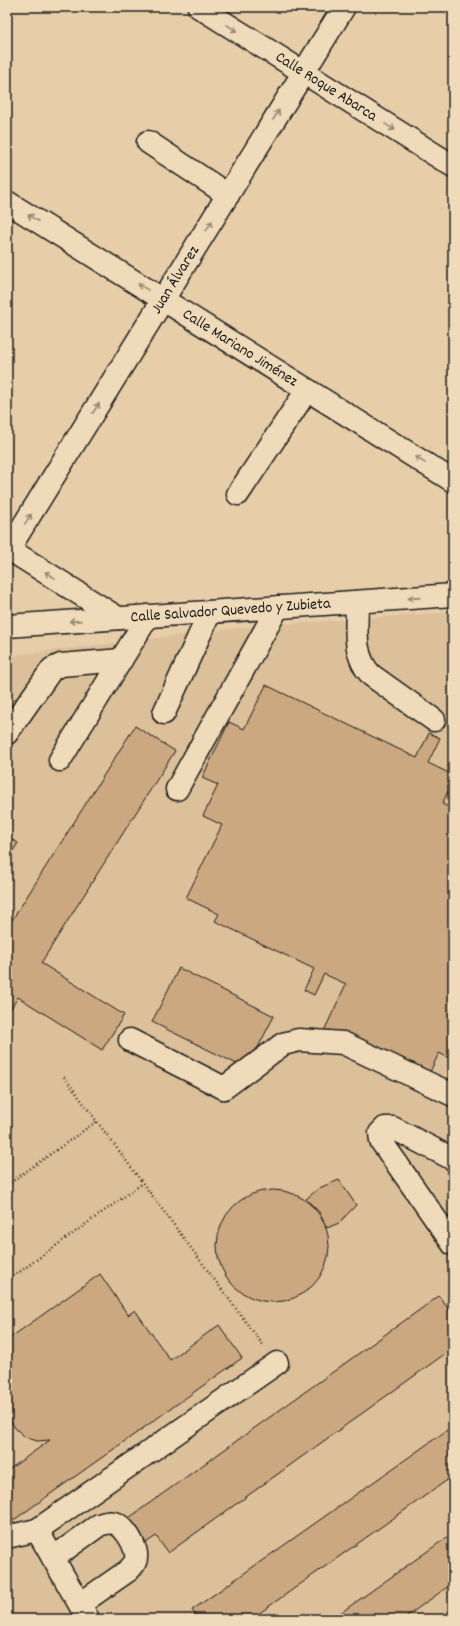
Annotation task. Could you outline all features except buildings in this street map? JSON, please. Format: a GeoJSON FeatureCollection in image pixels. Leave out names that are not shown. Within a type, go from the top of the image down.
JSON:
{"type":"FeatureCollection","features":[{"type":"Feature","properties":{"kind":"street","name":"Calle Roque Abarca"},"geometry":{"type":"LineString","coordinates":[[199,7],[453,166]]}},
{"type":"Feature","properties":{"kind":"street","name":"Juan Álvarez"},"geometry":{"type":"LineString","coordinates":[[8,550],[344,7]]}},
{"type":"Feature","properties":{"kind":"street"},"geometry":{"type":"LineString","coordinates":[[148,142],[228,196]]}},
{"type":"Feature","properties":{"kind":"street","name":"Calle Mariano Jiménez"},"geometry":{"type":"LineString","coordinates":[[7,202],[453,481]]}},
{"type":"Feature","properties":{"kind":"street"},"geometry":{"type":"LineString","coordinates":[[238,494],[307,390]]}},
{"type":"Feature","properties":{"kind":"street"},"geometry":{"type":"LineString","coordinates":[[8,550],[118,618]]}},
{"type":"Feature","properties":{"kind":"street","name":"Calle Salvador Quevedo y Zubieta"},"geometry":{"type":"LineString","coordinates":[[7,626],[453,595]]}},
{"type":"Feature","properties":{"kind":"street"},"geometry":{"type":"LineString","coordinates":[[357,602],[357,647],[359,657],[364,667],[371,674],[434,720]]}},
{"type":"Feature","properties":{"kind":"street"},"geometry":{"type":"LineString","coordinates":[[177,789],[278,607]]}},
{"type":"Feature","properties":{"kind":"street"},"geometry":{"type":"LineString","coordinates":[[164,713],[210,612]]}},
{"type":"Feature","properties":{"kind":"street"},"geometry":{"type":"LineString","coordinates":[[60,760],[148,616]]}},
{"type":"Feature","properties":{"kind":"street"},"geometry":{"type":"LineString","coordinates":[[7,733],[52,669],[61,665],[121,660]]}},
{"type":"Feature","properties":{"kind":"street"},"geometry":{"type":"LineString","coordinates":[[130,1040],[224,1088],[283,1044],[299,1040],[343,1043],[453,1095]]}},
{"type":"Feature","properties":{"kind":"street"},"geometry":{"type":"LineString","coordinates":[[452,1242],[381,1141],[380,1133],[385,1128],[393,1128],[453,1159]]}},
{"type":"Feature","properties":{"kind":"street"},"geometry":{"type":"LineString","coordinates":[[7,1537],[37,1530],[277,1363]]}},
{"type":"Feature","properties":{"kind":"street"},"geometry":{"type":"LineString","coordinates":[[37,1530],[53,1558],[84,1611],[129,1570],[135,1562],[137,1554],[134,1545],[123,1530],[116,1524],[107,1522],[99,1525],[53,1558]]}},
{"type":"Feature","properties":{"kind":"path"},"geometry":{"type":"LineString","coordinates":[[64,1077],[277,1363]]}},
{"type":"Feature","properties":{"kind":"path"},"geometry":{"type":"LineString","coordinates":[[7,1185],[97,1121]]}},
{"type":"Feature","properties":{"kind":"path"},"geometry":{"type":"LineString","coordinates":[[7,1281],[143,1183]]}},
{"type":"Feature","properties":{"kind":"shaded area"},"geometry":{"type":"Polygon","coordinates":[[[453,612],[453,1611],[439,1619],[7,1619],[7,656],[256,626],[453,612]]]}}]}
